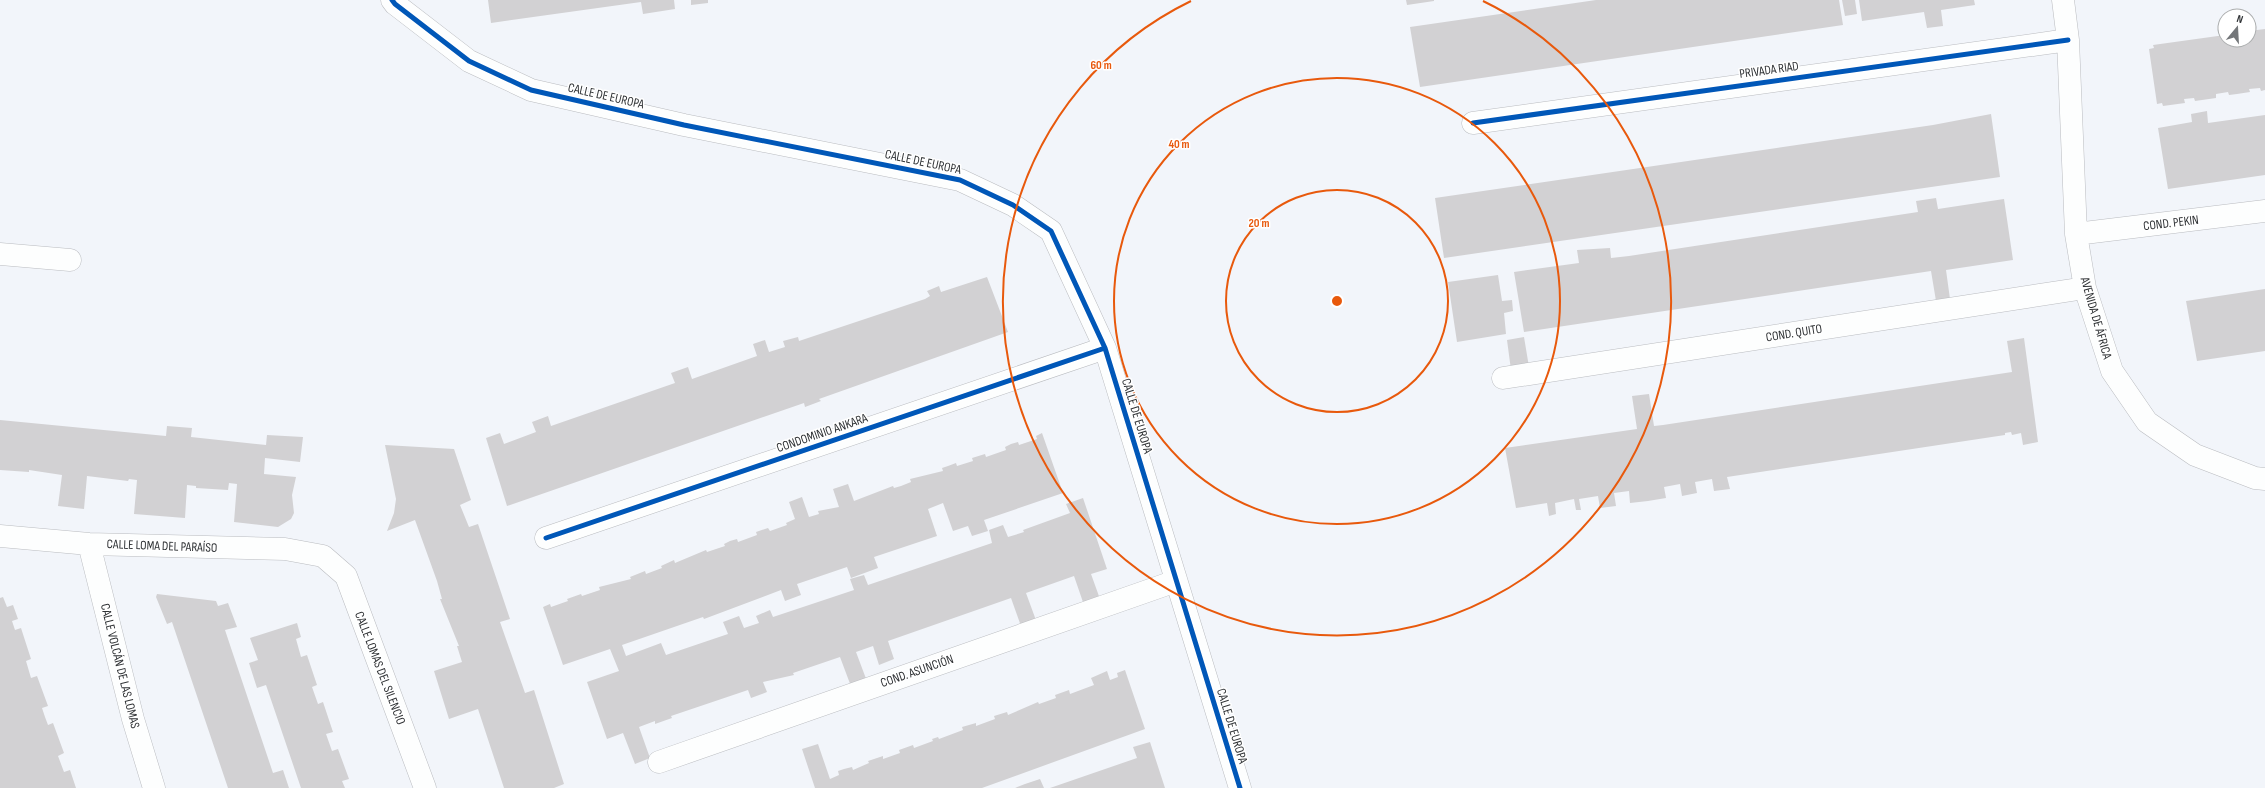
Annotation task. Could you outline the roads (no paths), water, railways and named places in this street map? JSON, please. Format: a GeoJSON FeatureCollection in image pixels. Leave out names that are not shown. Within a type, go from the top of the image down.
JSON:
{"type":"FeatureCollection","features":[{"type":"Feature","properties":{"kind":"street","name":"CALLE DE EUROPA"},"geometry":{"type":"LineString","coordinates":[[392,0],[395,4],[469,61],[531,90],[684,125],[960,180],[1013,205],[1051,231],[1105,348],[1240,788]]}},
{"type":"Feature","properties":{"kind":"street","name":"AVENIDA DE ÁFRICA"},"geometry":{"type":"LineString","coordinates":[[2068,1],[2068,40],[2076,234],[2085,288],[2112,371],[2147,422],[2195,455],[2255,478],[2265,479]]}},
{"type":"Feature","properties":{"kind":"street","name":"PRIVADA RIAD"},"geometry":{"type":"LineString","coordinates":[[1473,123],[2068,40]]}},
{"type":"Feature","properties":{"kind":"street","name":"COND. PEKIN"},"geometry":{"type":"LineString","coordinates":[[2076,234],[2265,211]]}},
{"type":"Feature","properties":{"kind":"street"},"geometry":{"type":"LineString","coordinates":[[0,254],[70,260]]}},
{"type":"Feature","properties":{"kind":"street","name":"COND. QUITO"},"geometry":{"type":"LineString","coordinates":[[1503,378],[2085,288]]}},
{"type":"Feature","properties":{"kind":"street","name":"CONDOMINIO ANKARA"},"geometry":{"type":"LineString","coordinates":[[546,538],[1105,348]]}},
{"type":"Feature","properties":{"kind":"street","name":"CALLE LOMA DEL PARAÍSO"},"geometry":{"type":"LineString","coordinates":[[0,536],[89,544],[285,549],[323,556]]}},
{"type":"Feature","properties":{"kind":"street","name":"CALLE VOLCÁN DE LAS LOMAS"},"geometry":{"type":"LineString","coordinates":[[89,544],[133,719],[154,788]]}},
{"type":"Feature","properties":{"kind":"street","name":"CALLE LOMAS DEL SILENCIO"},"geometry":{"type":"LineString","coordinates":[[323,556],[346,576],[425,788]]}},
{"type":"Feature","properties":{"kind":"street","name":"COND. ASUNCIÓN"},"geometry":{"type":"LineString","coordinates":[[659,762],[1176,581]]}}]}
